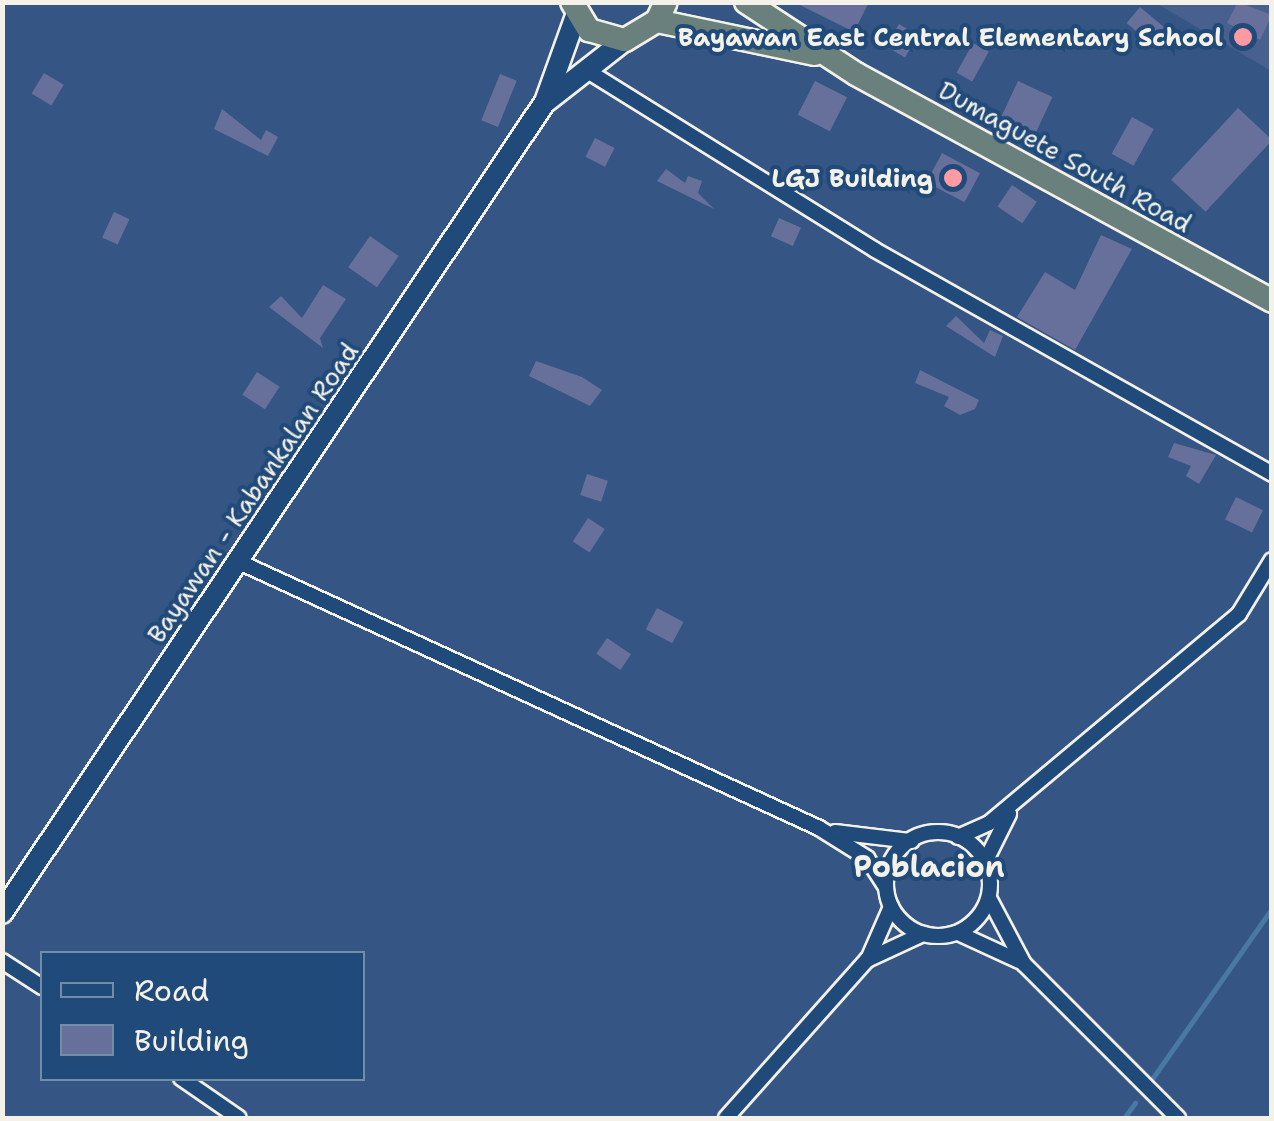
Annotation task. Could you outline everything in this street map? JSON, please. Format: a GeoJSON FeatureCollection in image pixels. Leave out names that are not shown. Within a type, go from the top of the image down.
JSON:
{"type":"FeatureCollection","features":[{"type":"Feature","properties":{"kind":"highway","name":"Dumaguete South Road"},"geometry":{"type":"LineString","coordinates":[[746,2],[832,60],[1272,301]]}},
{"type":"Feature","properties":{"kind":"highway"},"geometry":{"type":"LineString","coordinates":[[574,9],[589,30],[625,40],[662,12]]}},
{"type":"Feature","properties":{"kind":"highway","name":"Dumaguete South Road"},"geometry":{"type":"LineString","coordinates":[[662,12],[832,60]]}},
{"type":"Feature","properties":{"kind":"main road","name":"Bayawan - Kabankalan Road"},"geometry":{"type":"LineString","coordinates":[[2,913],[546,102],[574,9]]}},
{"type":"Feature","properties":{"kind":"main road","name":"Bayawan - Kabankalan Road"},"geometry":{"type":"LineString","coordinates":[[546,102],[625,40]]}},
{"type":"Feature","properties":{"kind":"street"},"geometry":{"type":"LineString","coordinates":[[586,70],[875,250],[1272,474]]}},
{"type":"Feature","properties":{"kind":"street"},"geometry":{"type":"LineString","coordinates":[[819,828],[910,840],[958,837],[1020,798],[1240,614],[1272,560]]}},
{"type":"Feature","properties":{"kind":"street"},"geometry":{"type":"LineString","coordinates":[[237,561],[819,828],[867,858],[886,888],[892,907],[924,934]]}},
{"type":"Feature","properties":{"kind":"street"},"geometry":{"type":"LineString","coordinates":[[1020,798],[985,862],[988,898],[1024,964],[1178,1118]]}},
{"type":"Feature","properties":{"kind":"street"},"geometry":{"type":"LineString","coordinates":[[958,837],[985,862]]}},
{"type":"Feature","properties":{"kind":"street"},"geometry":{"type":"LineString","coordinates":[[886,888],[910,840]]}},
{"type":"Feature","properties":{"kind":"street"},"geometry":{"type":"LineString","coordinates":[[958,932],[988,898]]}},
{"type":"Feature","properties":{"kind":"street"},"geometry":{"type":"LineString","coordinates":[[726,1118],[867,960],[892,907]]}},
{"type":"Feature","properties":{"kind":"street"},"geometry":{"type":"LineString","coordinates":[[867,960],[924,934],[958,932],[1024,964]]}},
{"type":"Feature","properties":{"kind":"street"},"geometry":{"type":"LineString","coordinates":[[2,962],[40,986]]}},
{"type":"Feature","properties":{"kind":"street"},"geometry":{"type":"LineString","coordinates":[[185,1081],[239,1118]]}},
{"type":"Feature","properties":{"kind":"shaded area","name":"Bayawan East Central Elementary School"},"geometry":{"type":"Polygon","coordinates":[[[1156,3],[1271,3],[1271,71],[1156,3]]]}},
{"type":"Feature","properties":{"kind":"building"},"geometry":{"type":"Polygon","coordinates":[[[794,2],[869,2],[854,32],[794,2]]]}},
{"type":"Feature","properties":{"kind":"building"},"geometry":{"type":"Polygon","coordinates":[[[1238,2],[1272,15],[1260,40],[1227,23],[1238,2]]]}},
{"type":"Feature","properties":{"kind":"building"},"geometry":{"type":"Polygon","coordinates":[[[1140,7],[1166,29],[1153,45],[1127,23],[1140,7]]]}},
{"type":"Feature","properties":{"kind":"building"},"geometry":{"type":"Polygon","coordinates":[[[899,24],[918,35],[905,58],[886,47],[899,24]]]}},
{"type":"Feature","properties":{"kind":"building"},"geometry":{"type":"Polygon","coordinates":[[[973,43],[989,52],[972,81],[957,73],[973,43]]]}},
{"type":"Feature","properties":{"kind":"building"},"geometry":{"type":"Polygon","coordinates":[[[44,73],[64,85],[51,105],[32,94],[44,73]]]}},
{"type":"Feature","properties":{"kind":"building"},"geometry":{"type":"Polygon","coordinates":[[[500,74],[517,81],[498,127],[481,120],[500,74]]]}},
{"type":"Feature","properties":{"kind":"building"},"geometry":{"type":"Polygon","coordinates":[[[815,81],[847,97],[830,131],[798,115],[815,81]]]}},
{"type":"Feature","properties":{"kind":"building"},"geometry":{"type":"Polygon","coordinates":[[[1018,81],[1052,97],[1036,132],[1002,116],[1018,81]]]}},
{"type":"Feature","properties":{"kind":"building"},"geometry":{"type":"Polygon","coordinates":[[[1238,108],[1272,140],[1206,212],[1171,180],[1238,108]]]}},
{"type":"Feature","properties":{"kind":"building"},"geometry":{"type":"Polygon","coordinates":[[[222,109],[261,140],[266,130],[278,137],[268,156],[214,129],[222,109]]]}},
{"type":"Feature","properties":{"kind":"building"},"geometry":{"type":"Polygon","coordinates":[[[1132,117],[1154,129],[1134,166],[1112,154],[1132,117]]]}},
{"type":"Feature","properties":{"kind":"building"},"geometry":{"type":"Polygon","coordinates":[[[595,138],[615,148],[605,167],[585,157],[595,138]]]}},
{"type":"Feature","properties":{"kind":"building","name":"LGJ Building"},"geometry":{"type":"Polygon","coordinates":[[[942,153],[980,173],[964,202],[927,182],[942,153]]]}},
{"type":"Feature","properties":{"kind":"building"},"geometry":{"type":"Polygon","coordinates":[[[666,169],[685,183],[688,176],[702,181],[698,193],[714,209],[657,181],[666,169]]]}},
{"type":"Feature","properties":{"kind":"building"},"geometry":{"type":"Polygon","coordinates":[[[1012,185],[1037,202],[1022,223],[997,207],[1012,185]]]}},
{"type":"Feature","properties":{"kind":"building"},"geometry":{"type":"Polygon","coordinates":[[[114,212],[129,219],[118,245],[102,237],[114,212]]]}},
{"type":"Feature","properties":{"kind":"building"},"geometry":{"type":"Polygon","coordinates":[[[779,218],[801,228],[793,246],[771,236],[779,218]]]}},
{"type":"Feature","properties":{"kind":"building"},"geometry":{"type":"Polygon","coordinates":[[[1101,235],[1132,249],[1075,350],[1017,317],[1045,272],[1075,290],[1101,235]]]}},
{"type":"Feature","properties":{"kind":"building"},"geometry":{"type":"Polygon","coordinates":[[[370,236],[399,256],[377,287],[348,267],[370,236]]]}},
{"type":"Feature","properties":{"kind":"building"},"geometry":{"type":"Polygon","coordinates":[[[323,285],[346,299],[320,338],[323,348],[269,307],[281,296],[302,318],[323,285]]]}},
{"type":"Feature","properties":{"kind":"building"},"geometry":{"type":"Polygon","coordinates":[[[956,316],[984,343],[990,330],[1003,336],[995,357],[946,326],[956,316]]]}},
{"type":"Feature","properties":{"kind":"building"},"geometry":{"type":"Polygon","coordinates":[[[536,361],[582,377],[602,390],[590,406],[529,376],[536,361]]]}},
{"type":"Feature","properties":{"kind":"building"},"geometry":{"type":"Polygon","coordinates":[[[920,370],[979,400],[975,409],[960,415],[944,406],[949,397],[915,383],[920,370]]]}},
{"type":"Feature","properties":{"kind":"building"},"geometry":{"type":"Polygon","coordinates":[[[257,372],[280,387],[265,409],[242,395],[257,372]]]}},
{"type":"Feature","properties":{"kind":"building"},"geometry":{"type":"Polygon","coordinates":[[[1174,443],[1216,455],[1199,484],[1186,476],[1191,466],[1168,457],[1174,443]]]}},
{"type":"Feature","properties":{"kind":"building"},"geometry":{"type":"Polygon","coordinates":[[[587,474],[608,481],[601,502],[580,495],[587,474]]]}},
{"type":"Feature","properties":{"kind":"building"},"geometry":{"type":"Polygon","coordinates":[[[1236,497],[1263,510],[1252,533],[1225,519],[1236,497]]]}},
{"type":"Feature","properties":{"kind":"building"},"geometry":{"type":"Polygon","coordinates":[[[588,518],[605,529],[590,552],[573,541],[588,518]]]}},
{"type":"Feature","properties":{"kind":"building"},"geometry":{"type":"Polygon","coordinates":[[[657,608],[683,622],[672,643],[646,629],[657,608]]]}},
{"type":"Feature","properties":{"kind":"building"},"geometry":{"type":"Polygon","coordinates":[[[607,638],[631,654],[620,670],[596,654],[607,638]]]}},
{"type":"Feature","properties":{"kind":"waterway"},"geometry":{"type":"LineString","coordinates":[[1152,1079],[1272,908]]}},
{"type":"Feature","properties":{"kind":"waterway"},"geometry":{"type":"LineString","coordinates":[[1124,1118],[1135,1103]]}},
{"type":"Feature","properties":{"kind":"place","name":"Bayawan East Central Elementary School"},"geometry":{"type":"Point","coordinates":[1243,37]}},
{"type":"Feature","properties":{"kind":"place","name":"LGJ Building"},"geometry":{"type":"Point","coordinates":[953,178]}},
{"type":"Feature","properties":{"kind":"district","name":"Poblacion"},"geometry":{"type":"Point","coordinates":[929,867]}}]}
